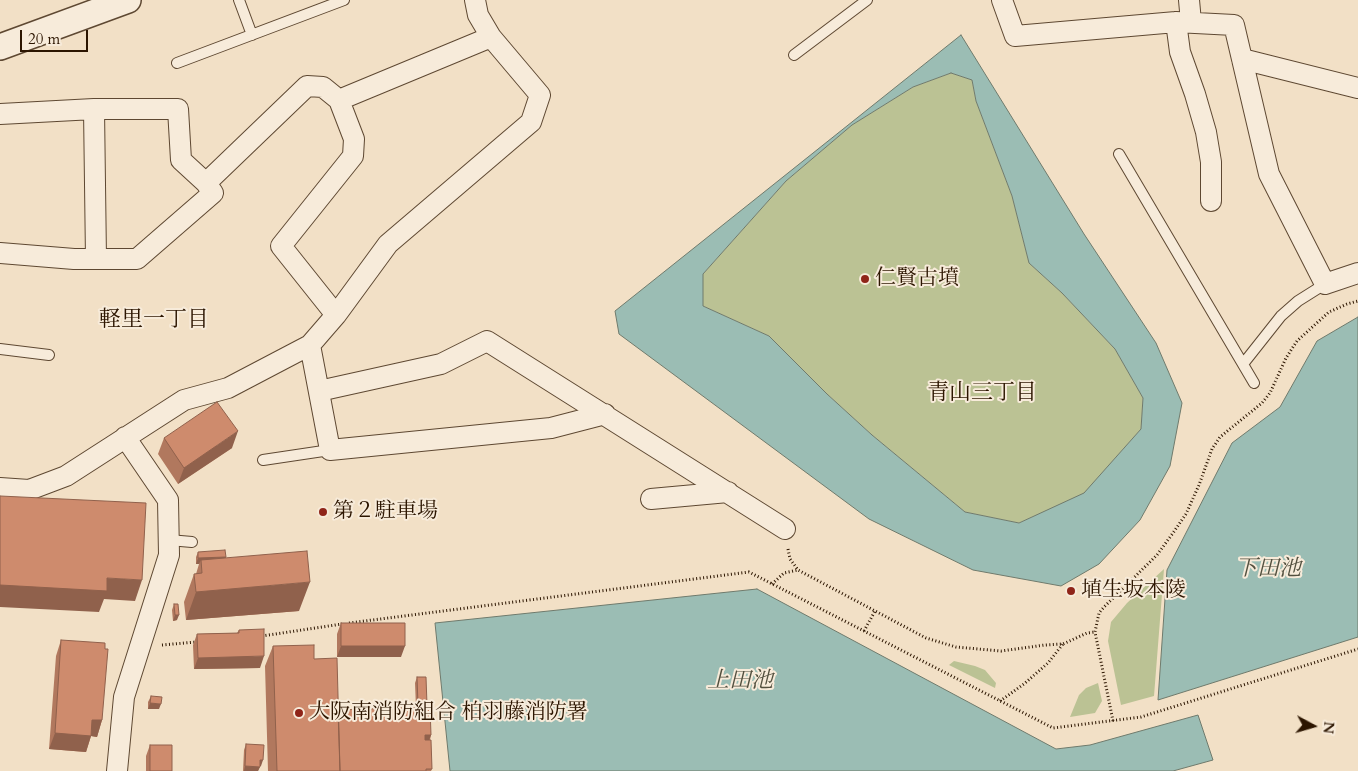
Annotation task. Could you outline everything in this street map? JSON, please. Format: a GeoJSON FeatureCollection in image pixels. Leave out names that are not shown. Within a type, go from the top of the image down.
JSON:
{"type":"FeatureCollection","features":[{"type":"Feature","properties":{"kind":"street"},"geometry":{"type":"LineString","coordinates":[[0,47],[90,7],[128,0]]}},
{"type":"Feature","properties":{"kind":"street"},"geometry":{"type":"LineString","coordinates":[[0,488],[29,490],[66,476],[184,400],[228,388],[310,345],[336,315],[388,244],[532,122],[540,95],[490,37],[478,15],[475,0]]}},
{"type":"Feature","properties":{"kind":"street"},"geometry":{"type":"LineString","coordinates":[[1002,0],[1015,36],[1184,22],[1234,25],[1269,174],[1325,284],[1358,272]]}},
{"type":"Feature","properties":{"kind":"street"},"geometry":{"type":"LineString","coordinates":[[1189,0],[1180,52],[1206,132],[1211,162],[1211,201]]}},
{"type":"Feature","properties":{"kind":"street"},"geometry":{"type":"LineString","coordinates":[[339,100],[490,37]]}},
{"type":"Feature","properties":{"kind":"street"},"geometry":{"type":"LineString","coordinates":[[1242,59],[1358,88]]}},
{"type":"Feature","properties":{"kind":"street"},"geometry":{"type":"LineString","coordinates":[[206,183],[307,86],[323,87],[339,100],[354,139],[354,156],[281,246],[336,315]]}},
{"type":"Feature","properties":{"kind":"street"},"geometry":{"type":"LineString","coordinates":[[0,114],[178,109],[181,160],[206,183],[213,193],[137,259],[74,259],[0,253]]}},
{"type":"Feature","properties":{"kind":"street"},"geometry":{"type":"LineString","coordinates":[[94,110],[96,259]]}},
{"type":"Feature","properties":{"kind":"street"},"geometry":{"type":"LineString","coordinates":[[319,391],[440,364],[487,341],[785,529]]}},
{"type":"Feature","properties":{"kind":"street"},"geometry":{"type":"LineString","coordinates":[[310,345],[330,450],[551,428],[605,414]]}},
{"type":"Feature","properties":{"kind":"street"},"geometry":{"type":"LineString","coordinates":[[117,771],[124,697],[169,555],[168,500],[125,437]]}},
{"type":"Feature","properties":{"kind":"street"},"geometry":{"type":"LineString","coordinates":[[651,499],[728,492]]}},
{"type":"Feature","properties":{"kind":"lane"},"geometry":{"type":"LineString","coordinates":[[239,0],[252,35]]}},
{"type":"Feature","properties":{"kind":"lane"},"geometry":{"type":"LineString","coordinates":[[177,63],[344,0]]}},
{"type":"Feature","properties":{"kind":"lane"},"geometry":{"type":"LineString","coordinates":[[794,55],[866,0]]}},
{"type":"Feature","properties":{"kind":"lane"},"geometry":{"type":"LineString","coordinates":[[1119,154],[1254,383]]}},
{"type":"Feature","properties":{"kind":"lane"},"geometry":{"type":"LineString","coordinates":[[1243,364],[1281,316],[1298,301],[1325,284]]}},
{"type":"Feature","properties":{"kind":"lane"},"geometry":{"type":"LineString","coordinates":[[0,349],[49,355]]}},
{"type":"Feature","properties":{"kind":"lane"},"geometry":{"type":"LineString","coordinates":[[263,460],[330,450]]}},
{"type":"Feature","properties":{"kind":"lane"},"geometry":{"type":"LineString","coordinates":[[168,540],[192,542]]}},
{"type":"Feature","properties":{"kind":"path"},"geometry":{"type":"LineString","coordinates":[[1113,721],[1095,632],[1099,614],[1157,555],[1174,533],[1186,514],[1200,485],[1212,449],[1220,437],[1262,403],[1270,393],[1286,358],[1297,341],[1329,312],[1358,301]]}},
{"type":"Feature","properties":{"kind":"path"},"geometry":{"type":"LineString","coordinates":[[785,529],[790,559],[798,570],[926,638],[956,647],[1001,650],[1063,644],[1087,633],[1095,632]]}},
{"type":"Feature","properties":{"kind":"path"},"geometry":{"type":"LineString","coordinates":[[772,584],[784,573],[798,570]]}},
{"type":"Feature","properties":{"kind":"path"},"geometry":{"type":"LineString","coordinates":[[254,637],[430,612],[749,572],[1053,728],[1141,717],[1358,649]]}},
{"type":"Feature","properties":{"kind":"path"},"geometry":{"type":"LineString","coordinates":[[864,631],[875,611]]}},
{"type":"Feature","properties":{"kind":"path"},"geometry":{"type":"LineString","coordinates":[[139,647],[197,642]]}},
{"type":"Feature","properties":{"kind":"path"},"geometry":{"type":"LineString","coordinates":[[1000,701],[1024,684],[1048,663],[1063,644]]}},
{"type":"Feature","properties":{"kind":"green space"},"geometry":{"type":"Polygon","coordinates":[[[951,73],[972,80],[976,101],[1012,196],[1029,263],[1062,293],[1115,349],[1143,398],[1141,429],[1084,494],[1019,523],[965,512],[872,435],[827,394],[769,336],[703,306],[703,274],[786,181],[852,125],[913,87],[951,73]]]}},
{"type":"Feature","properties":{"kind":"green space"},"geometry":{"type":"Polygon","coordinates":[[[1164,569],[1154,696],[1121,705],[1108,641],[1111,622],[1127,603],[1164,569]]]}},
{"type":"Feature","properties":{"kind":"green space"},"geometry":{"type":"Polygon","coordinates":[[[954,661],[985,670],[996,683],[995,688],[949,665],[954,661]]]}},
{"type":"Feature","properties":{"kind":"green space"},"geometry":{"type":"Polygon","coordinates":[[[1098,683],[1102,701],[1095,713],[1070,717],[1079,695],[1086,688],[1098,683]]]}},
{"type":"Feature","properties":{"kind":"water"},"geometry":{"type":"Polygon","coordinates":[[[961,35],[1084,234],[1156,343],[1182,403],[1170,466],[1140,520],[1099,564],[1061,586],[973,570],[869,519],[619,334],[615,311],[961,35]],[[951,73],[913,87],[852,125],[786,181],[703,274],[703,306],[769,336],[827,394],[872,435],[965,512],[1019,523],[1084,493],[1141,429],[1143,398],[1115,349],[1062,293],[1029,263],[1012,196],[976,101],[972,80],[951,73]]]}},
{"type":"Feature","properties":{"kind":"water","name":"下田池"},"geometry":{"type":"Polygon","coordinates":[[[1358,317],[1358,637],[1158,700],[1167,570],[1232,443],[1280,407],[1317,341],[1358,317]]]}},
{"type":"Feature","properties":{"kind":"water","name":"上田池"},"geometry":{"type":"Polygon","coordinates":[[[757,589],[1056,749],[1090,745],[1198,715],[1213,760],[1173,771],[450,771],[435,623],[757,589]]]}},
{"type":"Feature","properties":{"kind":"building"},"geometry":{"type":"Polygon","coordinates":[[[217,402],[238,431],[184,468],[164,438],[217,402]]]}},
{"type":"Feature","properties":{"kind":"building"},"geometry":{"type":"Polygon","coordinates":[[[0,496],[146,503],[142,580],[107,578],[107,591],[0,585],[0,496]]]}},
{"type":"Feature","properties":{"kind":"building"},"geometry":{"type":"Polygon","coordinates":[[[225,550],[226,557],[198,558],[198,552],[225,550]]]}},
{"type":"Feature","properties":{"kind":"building"},"geometry":{"type":"Polygon","coordinates":[[[307,551],[310,582],[196,592],[194,574],[202,573],[201,560],[307,551]]]}},
{"type":"Feature","properties":{"kind":"building"},"geometry":{"type":"Polygon","coordinates":[[[174,604],[178,604],[179,615],[175,615],[174,604]]]}},
{"type":"Feature","properties":{"kind":"building"},"geometry":{"type":"Polygon","coordinates":[[[341,623],[405,623],[405,646],[341,646],[341,623]]]}},
{"type":"Feature","properties":{"kind":"building"},"geometry":{"type":"Polygon","coordinates":[[[264,629],[264,656],[198,658],[197,634],[239,633],[239,630],[264,629]]]}},
{"type":"Feature","properties":{"kind":"building"},"geometry":{"type":"Polygon","coordinates":[[[61,640],[105,643],[105,649],[108,649],[102,720],[92,720],[91,736],[55,733],[61,640]]]}},
{"type":"Feature","properties":{"kind":"building"},"geometry":{"type":"Polygon","coordinates":[[[314,645],[314,659],[337,658],[340,771],[277,771],[273,646],[314,645]]]}},
{"type":"Feature","properties":{"kind":"building"},"geometry":{"type":"Polygon","coordinates":[[[417,677],[426,677],[427,705],[418,705],[417,677]]]}},
{"type":"Feature","properties":{"kind":"building"},"geometry":{"type":"Polygon","coordinates":[[[151,696],[162,697],[161,704],[150,703],[151,696]]]}},
{"type":"Feature","properties":{"kind":"building"},"geometry":{"type":"Polygon","coordinates":[[[430,707],[431,735],[425,735],[425,740],[431,740],[432,769],[426,769],[426,771],[340,771],[338,710],[430,707]]]}},
{"type":"Feature","properties":{"kind":"building"},"geometry":{"type":"Polygon","coordinates":[[[246,744],[264,745],[263,760],[260,760],[260,767],[245,766],[246,744]]]}},
{"type":"Feature","properties":{"kind":"building"},"geometry":{"type":"Polygon","coordinates":[[[150,745],[172,745],[172,771],[150,771],[150,745]]]}},
{"type":"Feature","properties":{"kind":"place","name":"仁賢古墳"},"geometry":{"type":"Point","coordinates":[865,279]}},
{"type":"Feature","properties":{"kind":"place","name":"第２駐車場"},"geometry":{"type":"Point","coordinates":[323,512]}},
{"type":"Feature","properties":{"kind":"place","name":"埴生坂本陵"},"geometry":{"type":"Point","coordinates":[1071,591]}},
{"type":"Feature","properties":{"kind":"place","name":"大阪南消防組合 柏羽藤消防署"},"geometry":{"type":"Point","coordinates":[299,713]}},
{"type":"Feature","properties":{"kind":"district","name":"軽里一丁目"},"geometry":{"type":"Point","coordinates":[154,321]}},
{"type":"Feature","properties":{"kind":"district","name":"青山三丁目"},"geometry":{"type":"Point","coordinates":[982,394]}}]}
